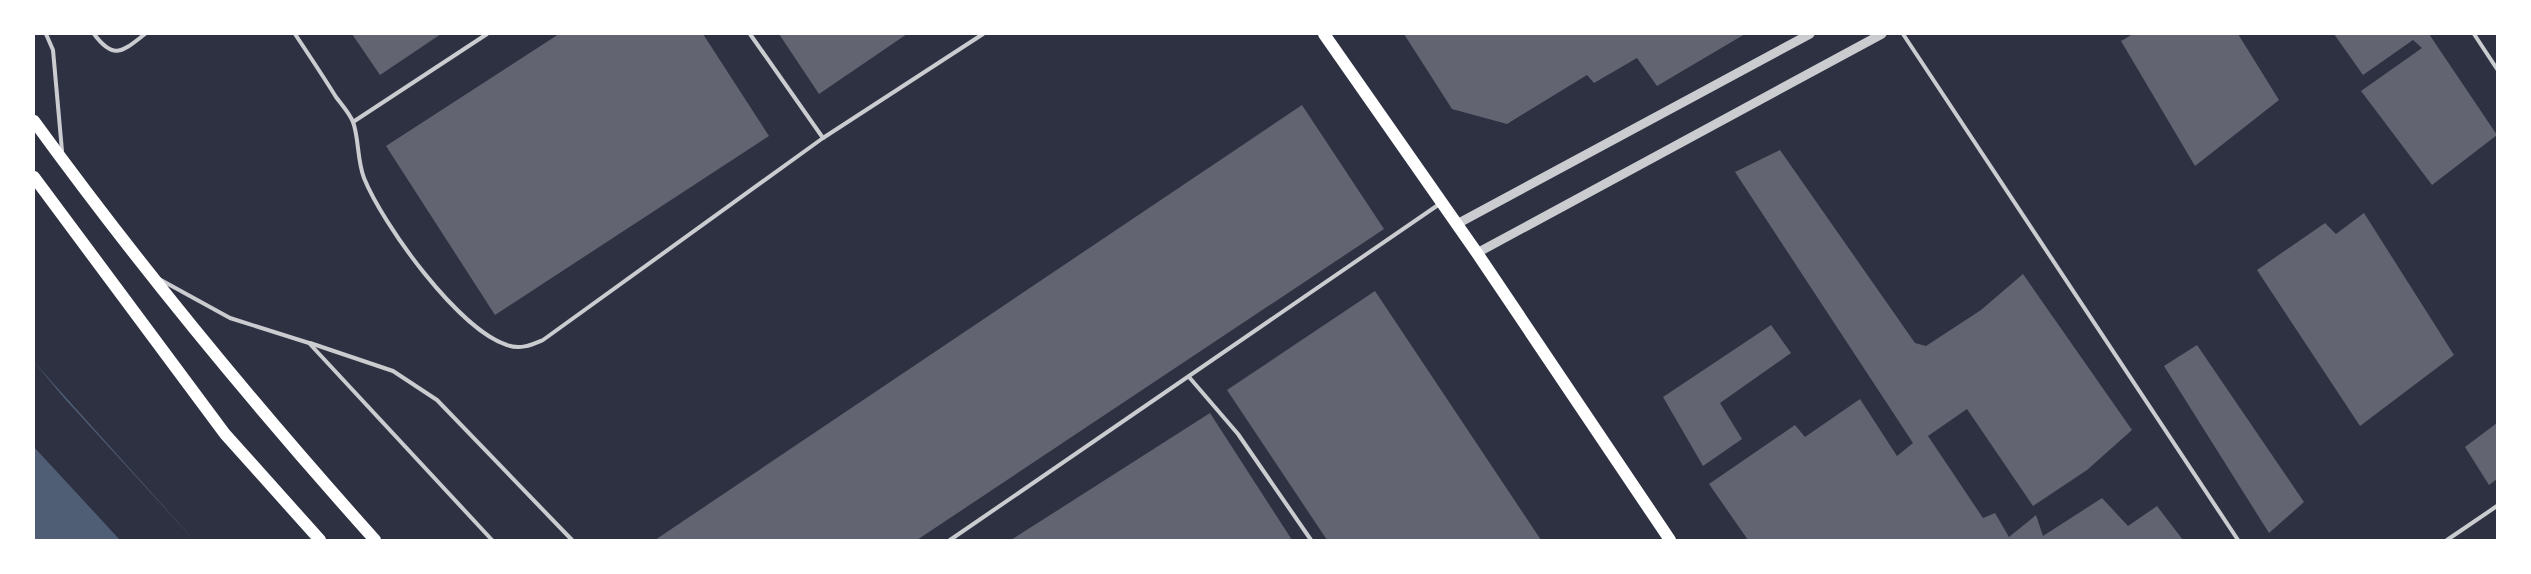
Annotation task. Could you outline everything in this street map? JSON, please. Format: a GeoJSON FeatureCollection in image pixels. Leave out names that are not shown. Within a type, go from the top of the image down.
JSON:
{"type":"FeatureCollection","features":[{"type":"Feature","properties":{"kind":"main road"},"geometry":{"type":"LineString","coordinates":[[1324,34],[1477,253],[1670,540]]}},
{"type":"Feature","properties":{"kind":"main road"},"geometry":{"type":"LineString","coordinates":[[34,121],[148,272],[288,443],[376,540]]}},
{"type":"Feature","properties":{"kind":"main road"},"geometry":{"type":"LineString","coordinates":[[34,177],[226,434],[320,540]]}},
{"type":"Feature","properties":{"kind":"street"},"geometry":{"type":"LineString","coordinates":[[1457,224],[1810,34]]}},
{"type":"Feature","properties":{"kind":"street"},"geometry":{"type":"LineString","coordinates":[[1477,253],[1882,34]]}},
{"type":"Feature","properties":{"kind":"lane"},"geometry":{"type":"LineString","coordinates":[[46,34],[53,50],[63,160]]}},
{"type":"Feature","properties":{"kind":"lane"},"geometry":{"type":"LineString","coordinates":[[94,34],[104,48],[113,51],[126,49],[146,34]]}},
{"type":"Feature","properties":{"kind":"lane"},"geometry":{"type":"LineString","coordinates":[[295,34],[353,122],[357,150],[364,176],[374,200],[399,241],[441,294],[471,322],[496,340],[516,347],[532,345],[543,340],[823,138],[983,34]]}},
{"type":"Feature","properties":{"kind":"lane"},"geometry":{"type":"LineString","coordinates":[[353,122],[487,34]]}},
{"type":"Feature","properties":{"kind":"lane"},"geometry":{"type":"LineString","coordinates":[[750,34],[823,138]]}},
{"type":"Feature","properties":{"kind":"lane"},"geometry":{"type":"LineString","coordinates":[[1903,34],[2238,540]]}},
{"type":"Feature","properties":{"kind":"lane"},"geometry":{"type":"LineString","coordinates":[[2474,34],[2497,69]]}},
{"type":"Feature","properties":{"kind":"lane"},"geometry":{"type":"LineString","coordinates":[[950,540],[1442,203]]}},
{"type":"Feature","properties":{"kind":"lane"},"geometry":{"type":"LineString","coordinates":[[148,272],[230,318],[393,371],[437,400],[572,540]]}},
{"type":"Feature","properties":{"kind":"lane"},"geometry":{"type":"LineString","coordinates":[[309,343],[492,540]]}},
{"type":"Feature","properties":{"kind":"lane"},"geometry":{"type":"LineString","coordinates":[[1189,377],[1238,434],[1311,540]]}},
{"type":"Feature","properties":{"kind":"lane"},"geometry":{"type":"LineString","coordinates":[[2447,540],[2497,506]]}},
{"type":"Feature","properties":{"kind":"water"},"geometry":{"type":"Polygon","coordinates":[[[34,362],[194,540],[34,540],[34,362]]]}},
{"type":"Feature","properties":{"kind":"pier"},"geometry":{"type":"Polygon","coordinates":[[[34,362],[65,399],[194,540],[120,540],[34,447],[34,362]]]}},
{"type":"Feature","properties":{"kind":"building"},"geometry":{"type":"Polygon","coordinates":[[[352,34],[441,34],[380,75],[352,34]]]}},
{"type":"Feature","properties":{"kind":"building"},"geometry":{"type":"Polygon","coordinates":[[[559,34],[703,34],[769,136],[495,315],[386,146],[559,34]]]}},
{"type":"Feature","properties":{"kind":"building"},"geometry":{"type":"Polygon","coordinates":[[[779,34],[907,34],[819,94],[779,34]]]}},
{"type":"Feature","properties":{"kind":"building"},"geometry":{"type":"Polygon","coordinates":[[[1404,34],[1745,34],[1657,86],[1637,58],[1594,83],[1587,75],[1507,124],[1452,109],[1404,34]]]}},
{"type":"Feature","properties":{"kind":"building"},"geometry":{"type":"Polygon","coordinates":[[[2133,34],[2238,34],[2279,100],[2195,166],[2121,41],[2133,34]]]}},
{"type":"Feature","properties":{"kind":"building"},"geometry":{"type":"Polygon","coordinates":[[[2334,34],[2429,34],[2497,135],[2432,185],[2361,91],[2422,48],[2413,40],[2363,75],[2334,34]]]}},
{"type":"Feature","properties":{"kind":"building"},"geometry":{"type":"Polygon","coordinates":[[[1302,105],[1384,229],[917,540],[655,540],[1302,105]]]}},
{"type":"Feature","properties":{"kind":"building"},"geometry":{"type":"Polygon","coordinates":[[[1780,150],[1915,343],[1926,346],[1981,310],[2023,274],[2132,430],[2087,470],[2033,506],[1967,409],[1928,436],[1983,518],[1995,513],[2009,537],[2036,515],[2043,536],[2102,498],[2128,526],[2157,506],[2183,540],[1748,540],[1709,484],[1795,425],[1805,437],[1860,399],[1897,456],[1913,443],[1735,172],[1780,150]]]}},
{"type":"Feature","properties":{"kind":"building"},"geometry":{"type":"Polygon","coordinates":[[[2364,213],[2454,355],[2360,426],[2257,270],[2325,223],[2336,234],[2364,213]]]}},
{"type":"Feature","properties":{"kind":"building"},"geometry":{"type":"Polygon","coordinates":[[[1375,291],[1541,540],[1327,540],[1227,390],[1375,291]]]}},
{"type":"Feature","properties":{"kind":"building"},"geometry":{"type":"Polygon","coordinates":[[[1771,325],[1791,353],[1720,403],[1742,439],[1703,466],[1663,397],[1771,325]]]}},
{"type":"Feature","properties":{"kind":"building"},"geometry":{"type":"Polygon","coordinates":[[[2197,345],[2304,502],[2269,533],[2164,366],[2197,345]]]}},
{"type":"Feature","properties":{"kind":"building"},"geometry":{"type":"Polygon","coordinates":[[[1210,413],[1292,540],[1011,540],[1210,413]]]}},
{"type":"Feature","properties":{"kind":"building"},"geometry":{"type":"Polygon","coordinates":[[[2497,423],[2497,479],[2489,485],[2465,447],[2497,423]]]}}]}
